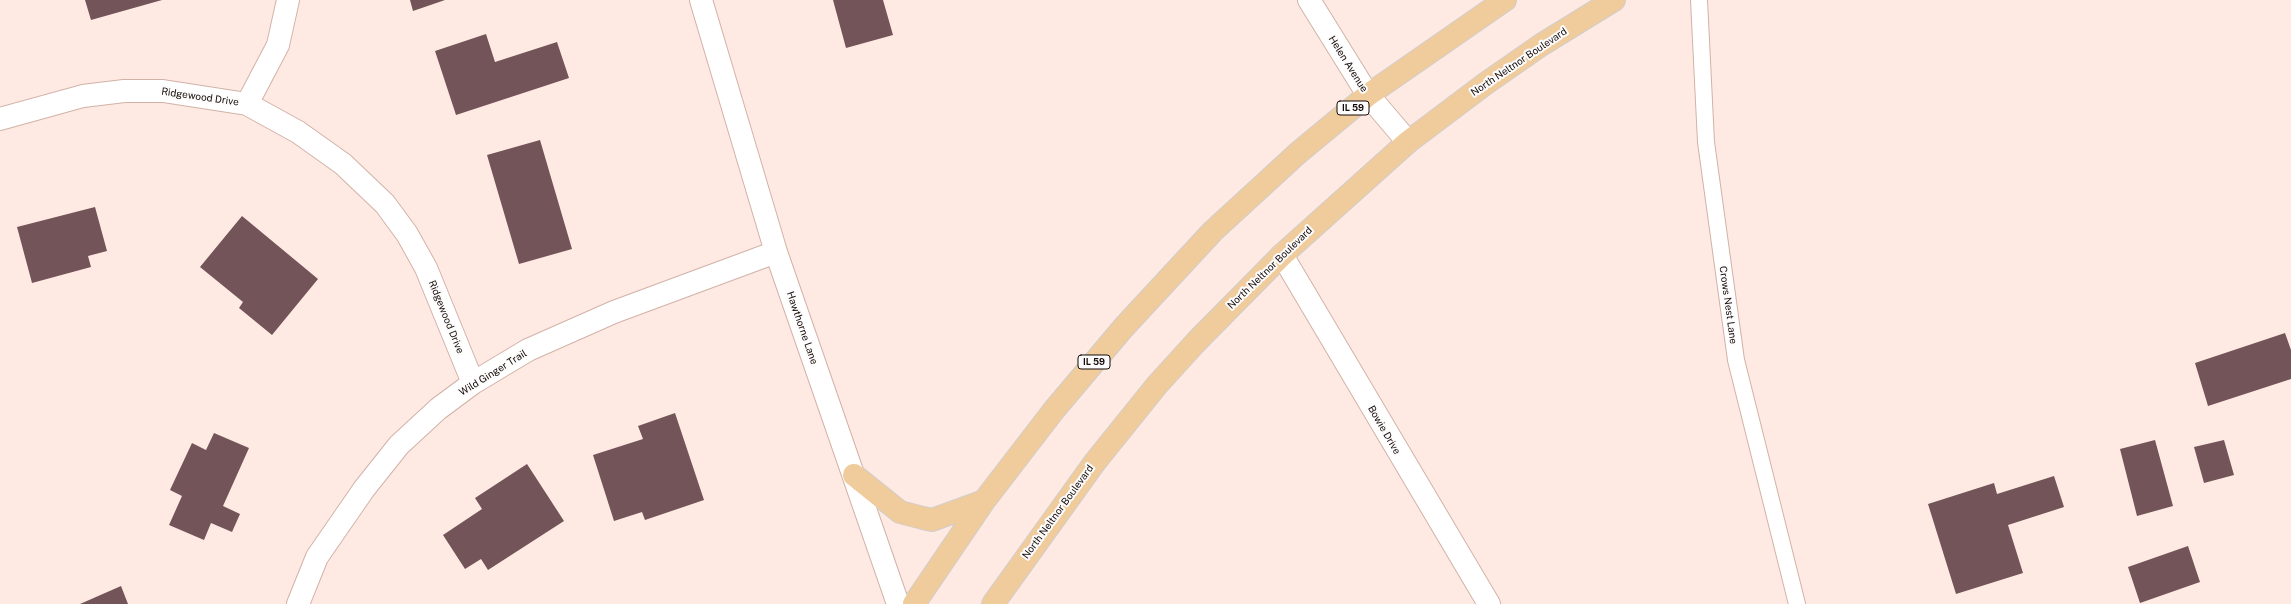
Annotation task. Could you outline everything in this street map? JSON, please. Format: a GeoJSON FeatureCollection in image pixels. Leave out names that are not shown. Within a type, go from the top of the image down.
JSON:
{"type":"FeatureCollection","features":[{"type":"Feature","properties":{"kind":"main road","name":"IL 59"},"geometry":{"type":"LineString","coordinates":[[914,604],[984,501],[1054,410],[1108,345],[1213,231],[1298,153],[1368,95],[1505,0]]}},
{"type":"Feature","properties":{"kind":"main road","name":"North Neltnor Boulevard"},"geometry":{"type":"LineString","coordinates":[[993,604],[1095,462],[1157,385],[1197,341],[1282,255],[1408,142],[1535,49],[1614,0]]}},
{"type":"Feature","properties":{"kind":"main road"},"geometry":{"type":"LineString","coordinates":[[854,475],[900,512],[932,520],[984,501]]}},
{"type":"Feature","properties":{"kind":"street"},"geometry":{"type":"LineString","coordinates":[[247,104],[278,45],[288,0]]}},
{"type":"Feature","properties":{"kind":"street","name":"Hawthorne Lane"},"geometry":{"type":"LineString","coordinates":[[701,0],[776,252],[898,604]]}},
{"type":"Feature","properties":{"kind":"street","name":"Helen Avenue"},"geometry":{"type":"LineString","coordinates":[[1309,0],[1368,95],[1408,142]]}},
{"type":"Feature","properties":{"kind":"street","name":"Ridgewood Drive"},"geometry":{"type":"LineString","coordinates":[[0,119],[83,96],[124,90],[163,91],[247,104],[298,132],[344,164],[385,204],[407,234],[426,268],[473,383]]}},
{"type":"Feature","properties":{"kind":"street","name":"Wild Ginger Trail"},"geometry":{"type":"LineString","coordinates":[[298,604],[317,557],[364,489],[400,445],[438,409],[473,383],[528,350],[614,312],[776,252]]}},
{"type":"Feature","properties":{"kind":"street","name":"Bowie Drive"},"geometry":{"type":"LineString","coordinates":[[1282,255],[1489,604]]}},
{"type":"Feature","properties":{"kind":"lane","name":"Crows Nest Lane"},"geometry":{"type":"LineString","coordinates":[[1699,0],[1706,142],[1736,360],[1797,604]]}},
{"type":"Feature","properties":{"kind":"building"},"geometry":{"type":"Polygon","coordinates":[[[85,0],[162,0],[91,20],[85,0]]]}},
{"type":"Feature","properties":{"kind":"building"},"geometry":{"type":"Polygon","coordinates":[[[410,0],[445,0],[413,11],[410,0]]]}},
{"type":"Feature","properties":{"kind":"building"},"geometry":{"type":"Polygon","coordinates":[[[833,0],[883,0],[893,35],[846,48],[833,0]]]}},
{"type":"Feature","properties":{"kind":"building"},"geometry":{"type":"Polygon","coordinates":[[[486,34],[495,62],[557,42],[569,78],[456,115],[435,51],[486,34]]]}},
{"type":"Feature","properties":{"kind":"building"},"geometry":{"type":"Polygon","coordinates":[[[540,140],[572,249],[519,264],[487,155],[540,140]]]}},
{"type":"Feature","properties":{"kind":"building"},"geometry":{"type":"Polygon","coordinates":[[[95,207],[107,251],[88,256],[91,267],[32,283],[17,227],[95,207]]]}},
{"type":"Feature","properties":{"kind":"building"},"geometry":{"type":"Polygon","coordinates":[[[242,216],[318,279],[272,335],[239,308],[243,302],[200,267],[242,216]]]}},
{"type":"Feature","properties":{"kind":"building"},"geometry":{"type":"Polygon","coordinates":[[[2285,333],[2291,350],[2291,379],[2208,406],[2195,363],[2285,333]]]}},
{"type":"Feature","properties":{"kind":"building"},"geometry":{"type":"Polygon","coordinates":[[[675,413],[704,500],[645,520],[642,512],[614,521],[593,455],[643,439],[638,426],[675,413]]]}},
{"type":"Feature","properties":{"kind":"building"},"geometry":{"type":"Polygon","coordinates":[[[214,433],[249,448],[223,506],[240,514],[232,532],[211,523],[204,540],[169,525],[182,496],[170,490],[192,443],[206,450],[214,433]]]}},
{"type":"Feature","properties":{"kind":"building"},"geometry":{"type":"Polygon","coordinates":[[[2155,440],[2173,506],[2137,516],[2120,449],[2155,440]]]}},
{"type":"Feature","properties":{"kind":"building"},"geometry":{"type":"Polygon","coordinates":[[[2224,440],[2234,475],[2204,483],[2194,447],[2224,440]]]}},
{"type":"Feature","properties":{"kind":"building"},"geometry":{"type":"Polygon","coordinates":[[[527,464],[564,521],[488,570],[481,559],[465,569],[443,535],[482,509],[475,498],[527,464]]]}},
{"type":"Feature","properties":{"kind":"building"},"geometry":{"type":"Polygon","coordinates":[[[2054,476],[2064,507],[2008,525],[2023,573],[1956,594],[1928,504],[1994,483],[1997,494],[2054,476]]]}},
{"type":"Feature","properties":{"kind":"building"},"geometry":{"type":"Polygon","coordinates":[[[2188,546],[2200,582],[2140,603],[2128,567],[2188,546]]]}},
{"type":"Feature","properties":{"kind":"building"},"geometry":{"type":"Polygon","coordinates":[[[121,586],[128,604],[80,604],[121,586]]]}}]}
